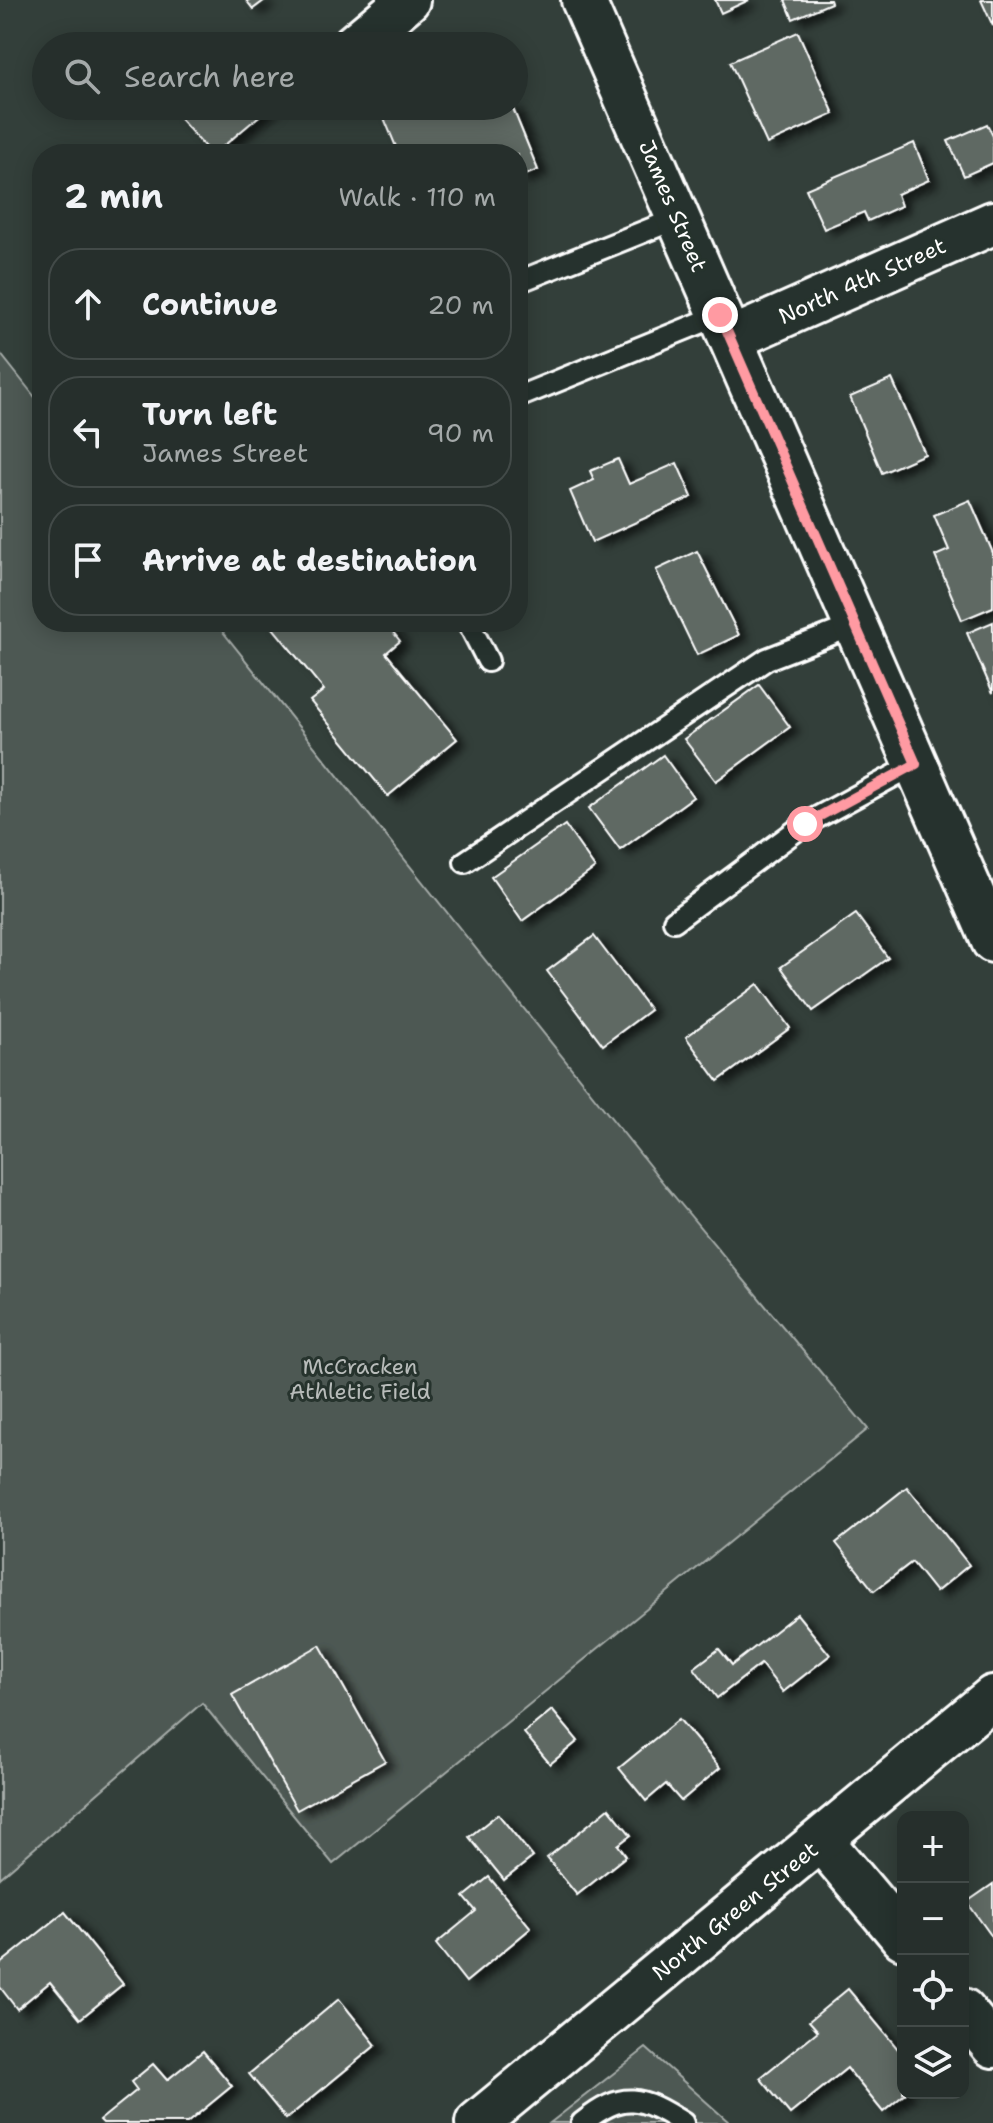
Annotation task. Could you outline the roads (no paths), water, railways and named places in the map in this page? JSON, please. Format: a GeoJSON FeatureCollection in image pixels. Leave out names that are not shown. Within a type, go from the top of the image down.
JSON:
{"type":"FeatureCollection","features":[{"type":"Feature","properties":{"kind":"street"},"geometry":{"type":"LineString","coordinates":[[370,32],[408,0]]}},
{"type":"Feature","properties":{"kind":"street","name":"James Street"},"geometry":{"type":"LineString","coordinates":[[583,0],[993,941]]}},
{"type":"Feature","properties":{"kind":"street","name":"North 4th Street"},"geometry":{"type":"LineString","coordinates":[[725,327],[993,223]]}},
{"type":"Feature","properties":{"kind":"street","name":"North Green Street"},"geometry":{"type":"LineString","coordinates":[[477,2123],[993,1697]]}},
{"type":"Feature","properties":{"kind":"street"},"geometry":{"type":"LineString","coordinates":[[821,1840],[897,1931]]}},
{"type":"Feature","properties":{"kind":"street"},"geometry":{"type":"LineString","coordinates":[[969,2017],[993,2046]]}},
{"type":"Feature","properties":{"kind":"lane"},"geometry":{"type":"LineString","coordinates":[[528,278],[678,218]]}},
{"type":"Feature","properties":{"kind":"lane"},"geometry":{"type":"LineString","coordinates":[[528,394],[725,327]]}},
{"type":"Feature","properties":{"kind":"lane"},"geometry":{"type":"LineString","coordinates":[[465,862],[767,659],[855,625]]}},
{"type":"Feature","properties":{"kind":"lane"},"geometry":{"type":"LineString","coordinates":[[473,632],[488,661]]}},
{"type":"Feature","properties":{"kind":"lane"},"geometry":{"type":"LineString","coordinates":[[674,921],[805,824],[916,764]]}},
{"type":"Feature","properties":{"kind":"lane"},"geometry":{"type":"LineString","coordinates":[[582,2123],[598,2110],[622,2099],[654,2104],[683,2123]]}},
{"type":"Feature","properties":{"kind":"park label","name":"McCracken Athletic Field"},"geometry":{"type":"Point","coordinates":[360,1378]}}]}
